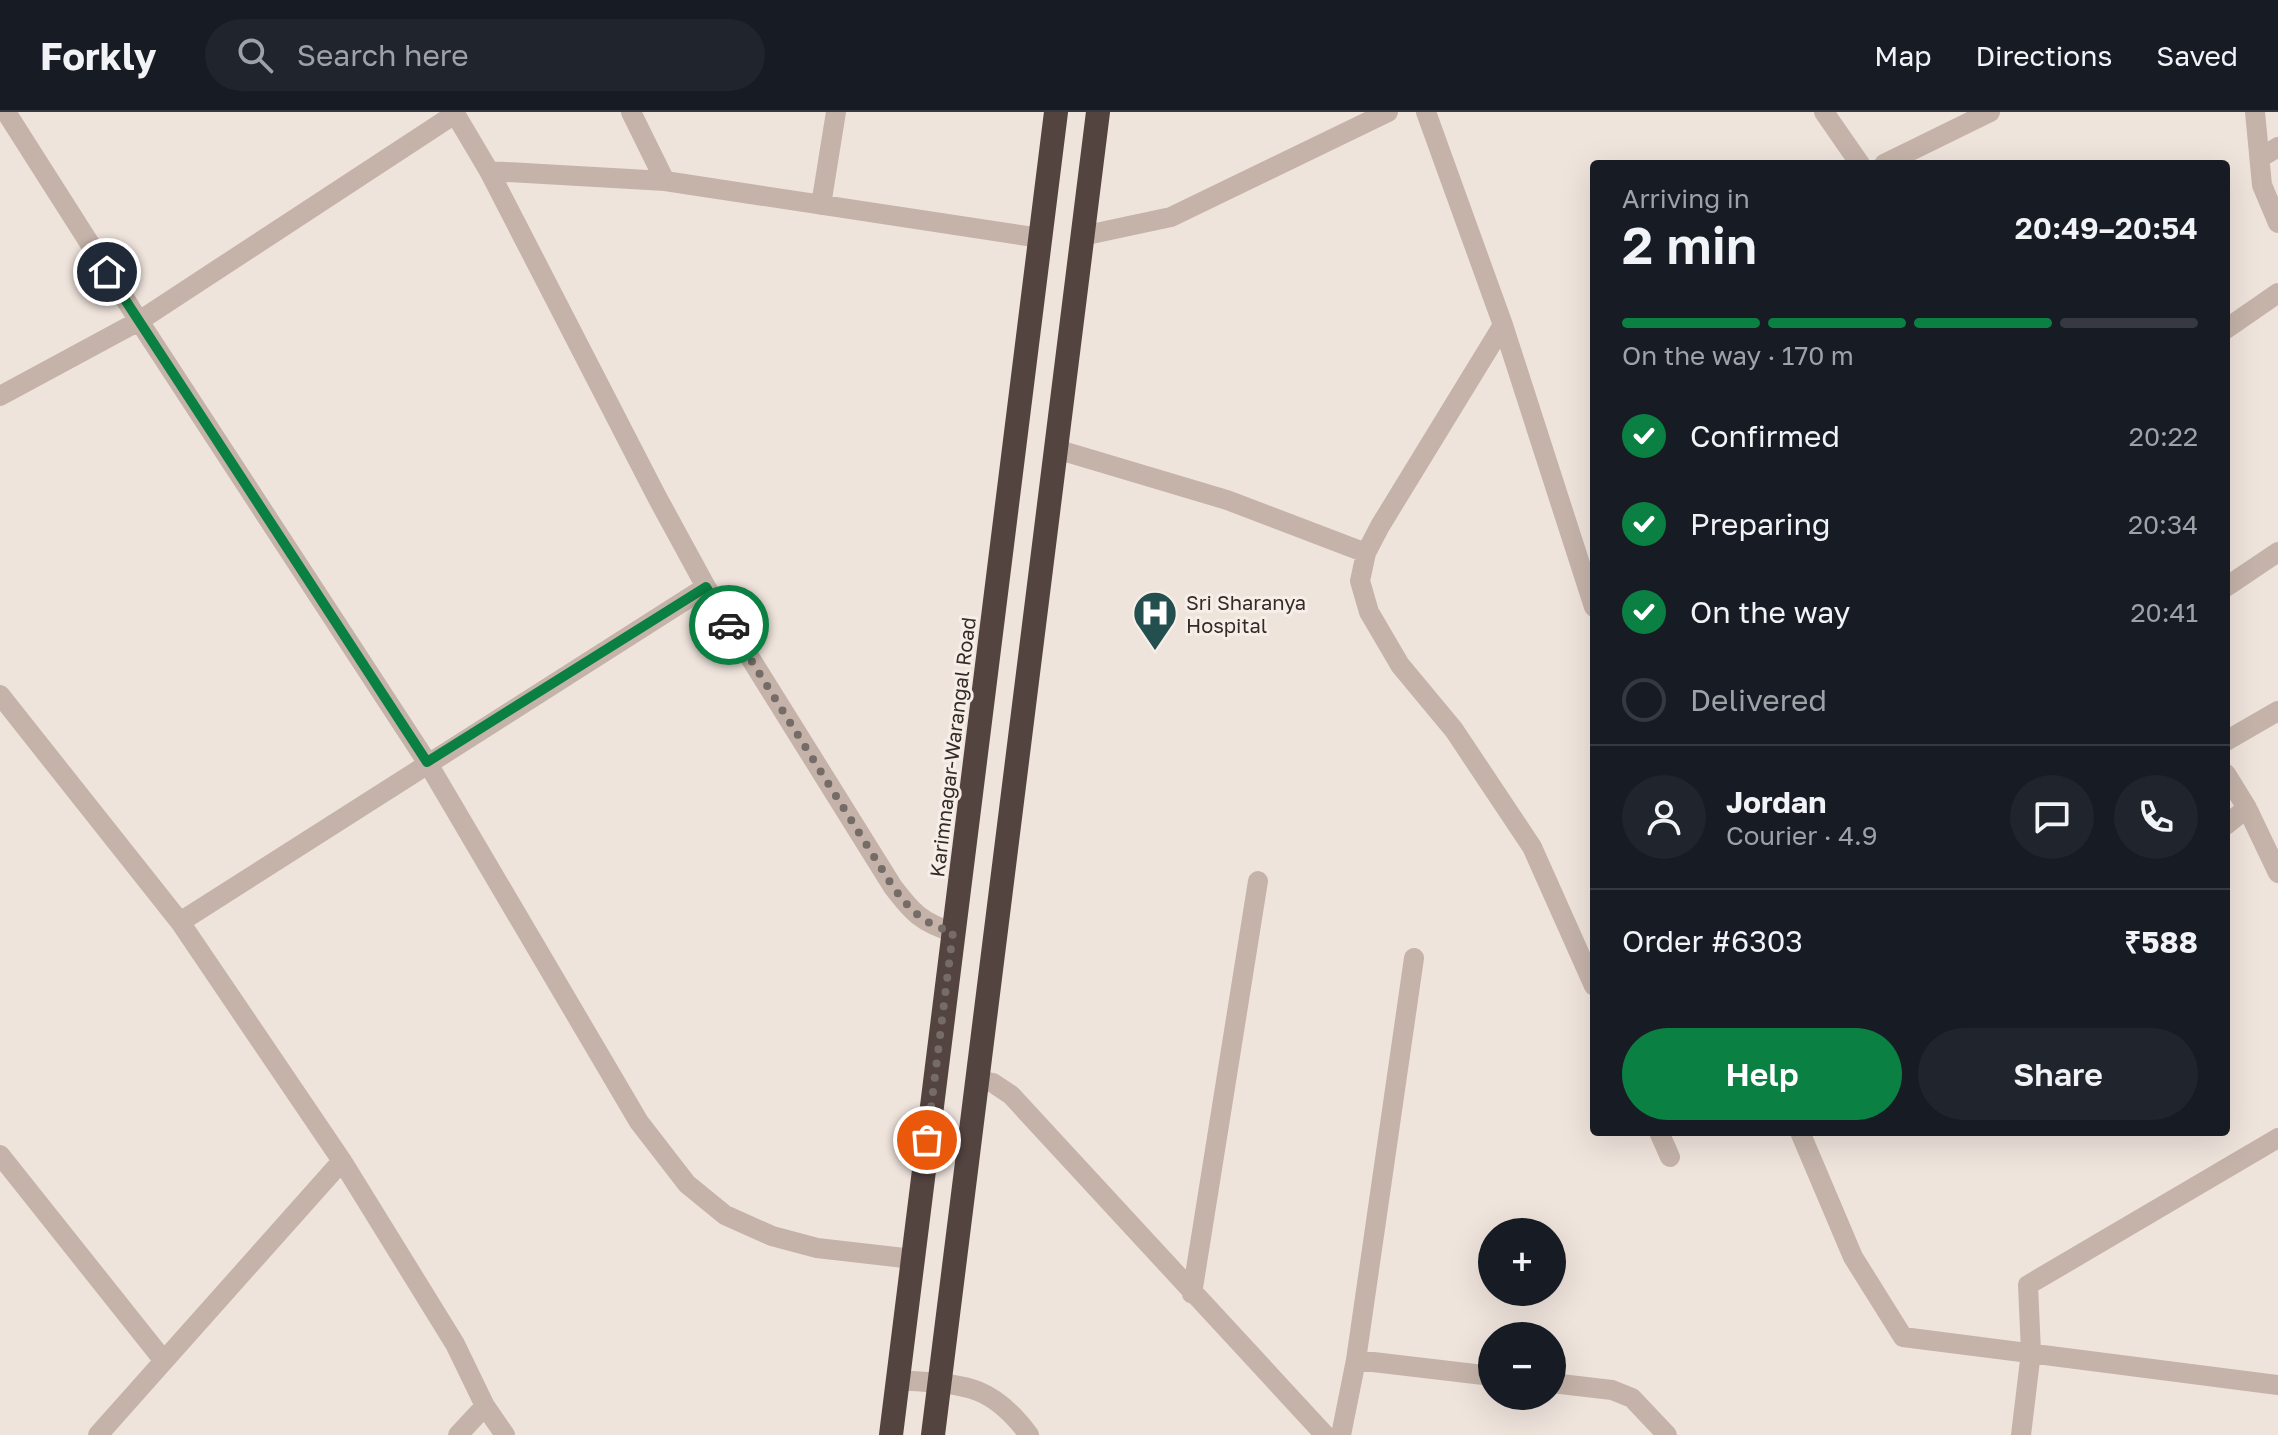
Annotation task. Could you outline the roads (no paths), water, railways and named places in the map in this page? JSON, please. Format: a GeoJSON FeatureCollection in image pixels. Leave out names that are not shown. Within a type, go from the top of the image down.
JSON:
{"type":"FeatureCollection","features":[{"type":"Feature","properties":{"kind":"highway","name":"Karimnagar-Warangal Road"},"geometry":{"type":"LineString","coordinates":[[891,1435],[1056,112]]}},
{"type":"Feature","properties":{"kind":"highway"},"geometry":{"type":"LineString","coordinates":[[933,1435],[1098,112]]}},
{"type":"Feature","properties":{"kind":"street"},"geometry":{"type":"LineString","coordinates":[[631,112],[665,181]]}},
{"type":"Feature","properties":{"kind":"street"},"geometry":{"type":"LineString","coordinates":[[821,205],[836,112]]}},
{"type":"Feature","properties":{"kind":"street"},"geometry":{"type":"LineString","coordinates":[[1082,236],[1171,217],[1388,112]]}},
{"type":"Feature","properties":{"kind":"street"},"geometry":{"type":"LineString","coordinates":[[1426,112],[1503,325],[1590,595]]}},
{"type":"Feature","properties":{"kind":"street"},"geometry":{"type":"LineString","coordinates":[[1824,112],[1857,160]]}},
{"type":"Feature","properties":{"kind":"street"},"geometry":{"type":"LineString","coordinates":[[1892,160],[1990,112]]}},
{"type":"Feature","properties":{"kind":"street"},"geometry":{"type":"LineString","coordinates":[[2255,112],[2262,185],[2278,223]]}},
{"type":"Feature","properties":{"kind":"street"},"geometry":{"type":"LineString","coordinates":[[0,396],[139,321],[454,113],[489,171],[706,587],[893,887],[912,912],[931,925],[953,932]]}},
{"type":"Feature","properties":{"kind":"street"},"geometry":{"type":"LineString","coordinates":[[6,124],[139,321],[427,762],[639,1122],[687,1184],[725,1215],[772,1236],[817,1248],[913,1259]]}},
{"type":"Feature","properties":{"kind":"street"},"geometry":{"type":"LineString","coordinates":[[2260,158],[2278,147]]}},
{"type":"Feature","properties":{"kind":"street"},"geometry":{"type":"LineString","coordinates":[[489,171],[665,181],[1040,238]]}},
{"type":"Feature","properties":{"kind":"street"},"geometry":{"type":"LineString","coordinates":[[2230,326],[2278,293]]}},
{"type":"Feature","properties":{"kind":"street"},"geometry":{"type":"LineString","coordinates":[[1503,325],[1380,526],[1366,553],[1360,581],[1369,612],[1400,665],[1454,730],[1532,847],[1590,977]]}},
{"type":"Feature","properties":{"kind":"street"},"geometry":{"type":"LineString","coordinates":[[1056,449],[1227,500],[1366,553]]}},
{"type":"Feature","properties":{"kind":"street"},"geometry":{"type":"LineString","coordinates":[[2230,584],[2278,552]]}},
{"type":"Feature","properties":{"kind":"street"},"geometry":{"type":"LineString","coordinates":[[180,922],[706,587]]}},
{"type":"Feature","properties":{"kind":"street"},"geometry":{"type":"LineString","coordinates":[[0,695],[180,922],[342,1161],[455,1344],[485,1406],[505,1435]]}},
{"type":"Feature","properties":{"kind":"street"},"geometry":{"type":"LineString","coordinates":[[2230,739],[2278,711]]}},
{"type":"Feature","properties":{"kind":"street"},"geometry":{"type":"LineString","coordinates":[[2230,780],[2247,808],[2278,873]]}},
{"type":"Feature","properties":{"kind":"street"},"geometry":{"type":"LineString","coordinates":[[2230,822],[2247,808]]}},
{"type":"Feature","properties":{"kind":"street"},"geometry":{"type":"LineString","coordinates":[[1192,1294],[1258,881]]}},
{"type":"Feature","properties":{"kind":"street"},"geometry":{"type":"LineString","coordinates":[[1341,1435],[1356,1360],[1414,958]]}},
{"type":"Feature","properties":{"kind":"street"},"geometry":{"type":"LineString","coordinates":[[977,1080],[993,1083],[1011,1095],[1325,1435]]}},
{"type":"Feature","properties":{"kind":"street"},"geometry":{"type":"LineString","coordinates":[[1661,1136],[1670,1157]]}},
{"type":"Feature","properties":{"kind":"street"},"geometry":{"type":"LineString","coordinates":[[1802,1136],[1853,1257],[1903,1337],[2278,1385]]}},
{"type":"Feature","properties":{"kind":"street"},"geometry":{"type":"LineString","coordinates":[[2021,1435],[2031,1352],[2028,1285],[2278,1138]]}},
{"type":"Feature","properties":{"kind":"street"},"geometry":{"type":"LineString","coordinates":[[1,1156],[164,1361]]}},
{"type":"Feature","properties":{"kind":"street"},"geometry":{"type":"LineString","coordinates":[[98,1435],[342,1161]]}},
{"type":"Feature","properties":{"kind":"street"},"geometry":{"type":"LineString","coordinates":[[1356,1360],[1478,1374]]}},
{"type":"Feature","properties":{"kind":"street"},"geometry":{"type":"LineString","coordinates":[[898,1380],[964,1385],[992,1396],[1018,1419],[1029,1435]]}},
{"type":"Feature","properties":{"kind":"street"},"geometry":{"type":"LineString","coordinates":[[1566,1385],[1612,1390],[1632,1398],[1667,1435]]}},
{"type":"Feature","properties":{"kind":"street"},"geometry":{"type":"LineString","coordinates":[[458,1435],[485,1406]]}},
{"type":"Feature","properties":{"kind":"place","name":"Sri Sharanya Hospital"},"geometry":{"type":"Point","coordinates":[1155,652]}}]}
